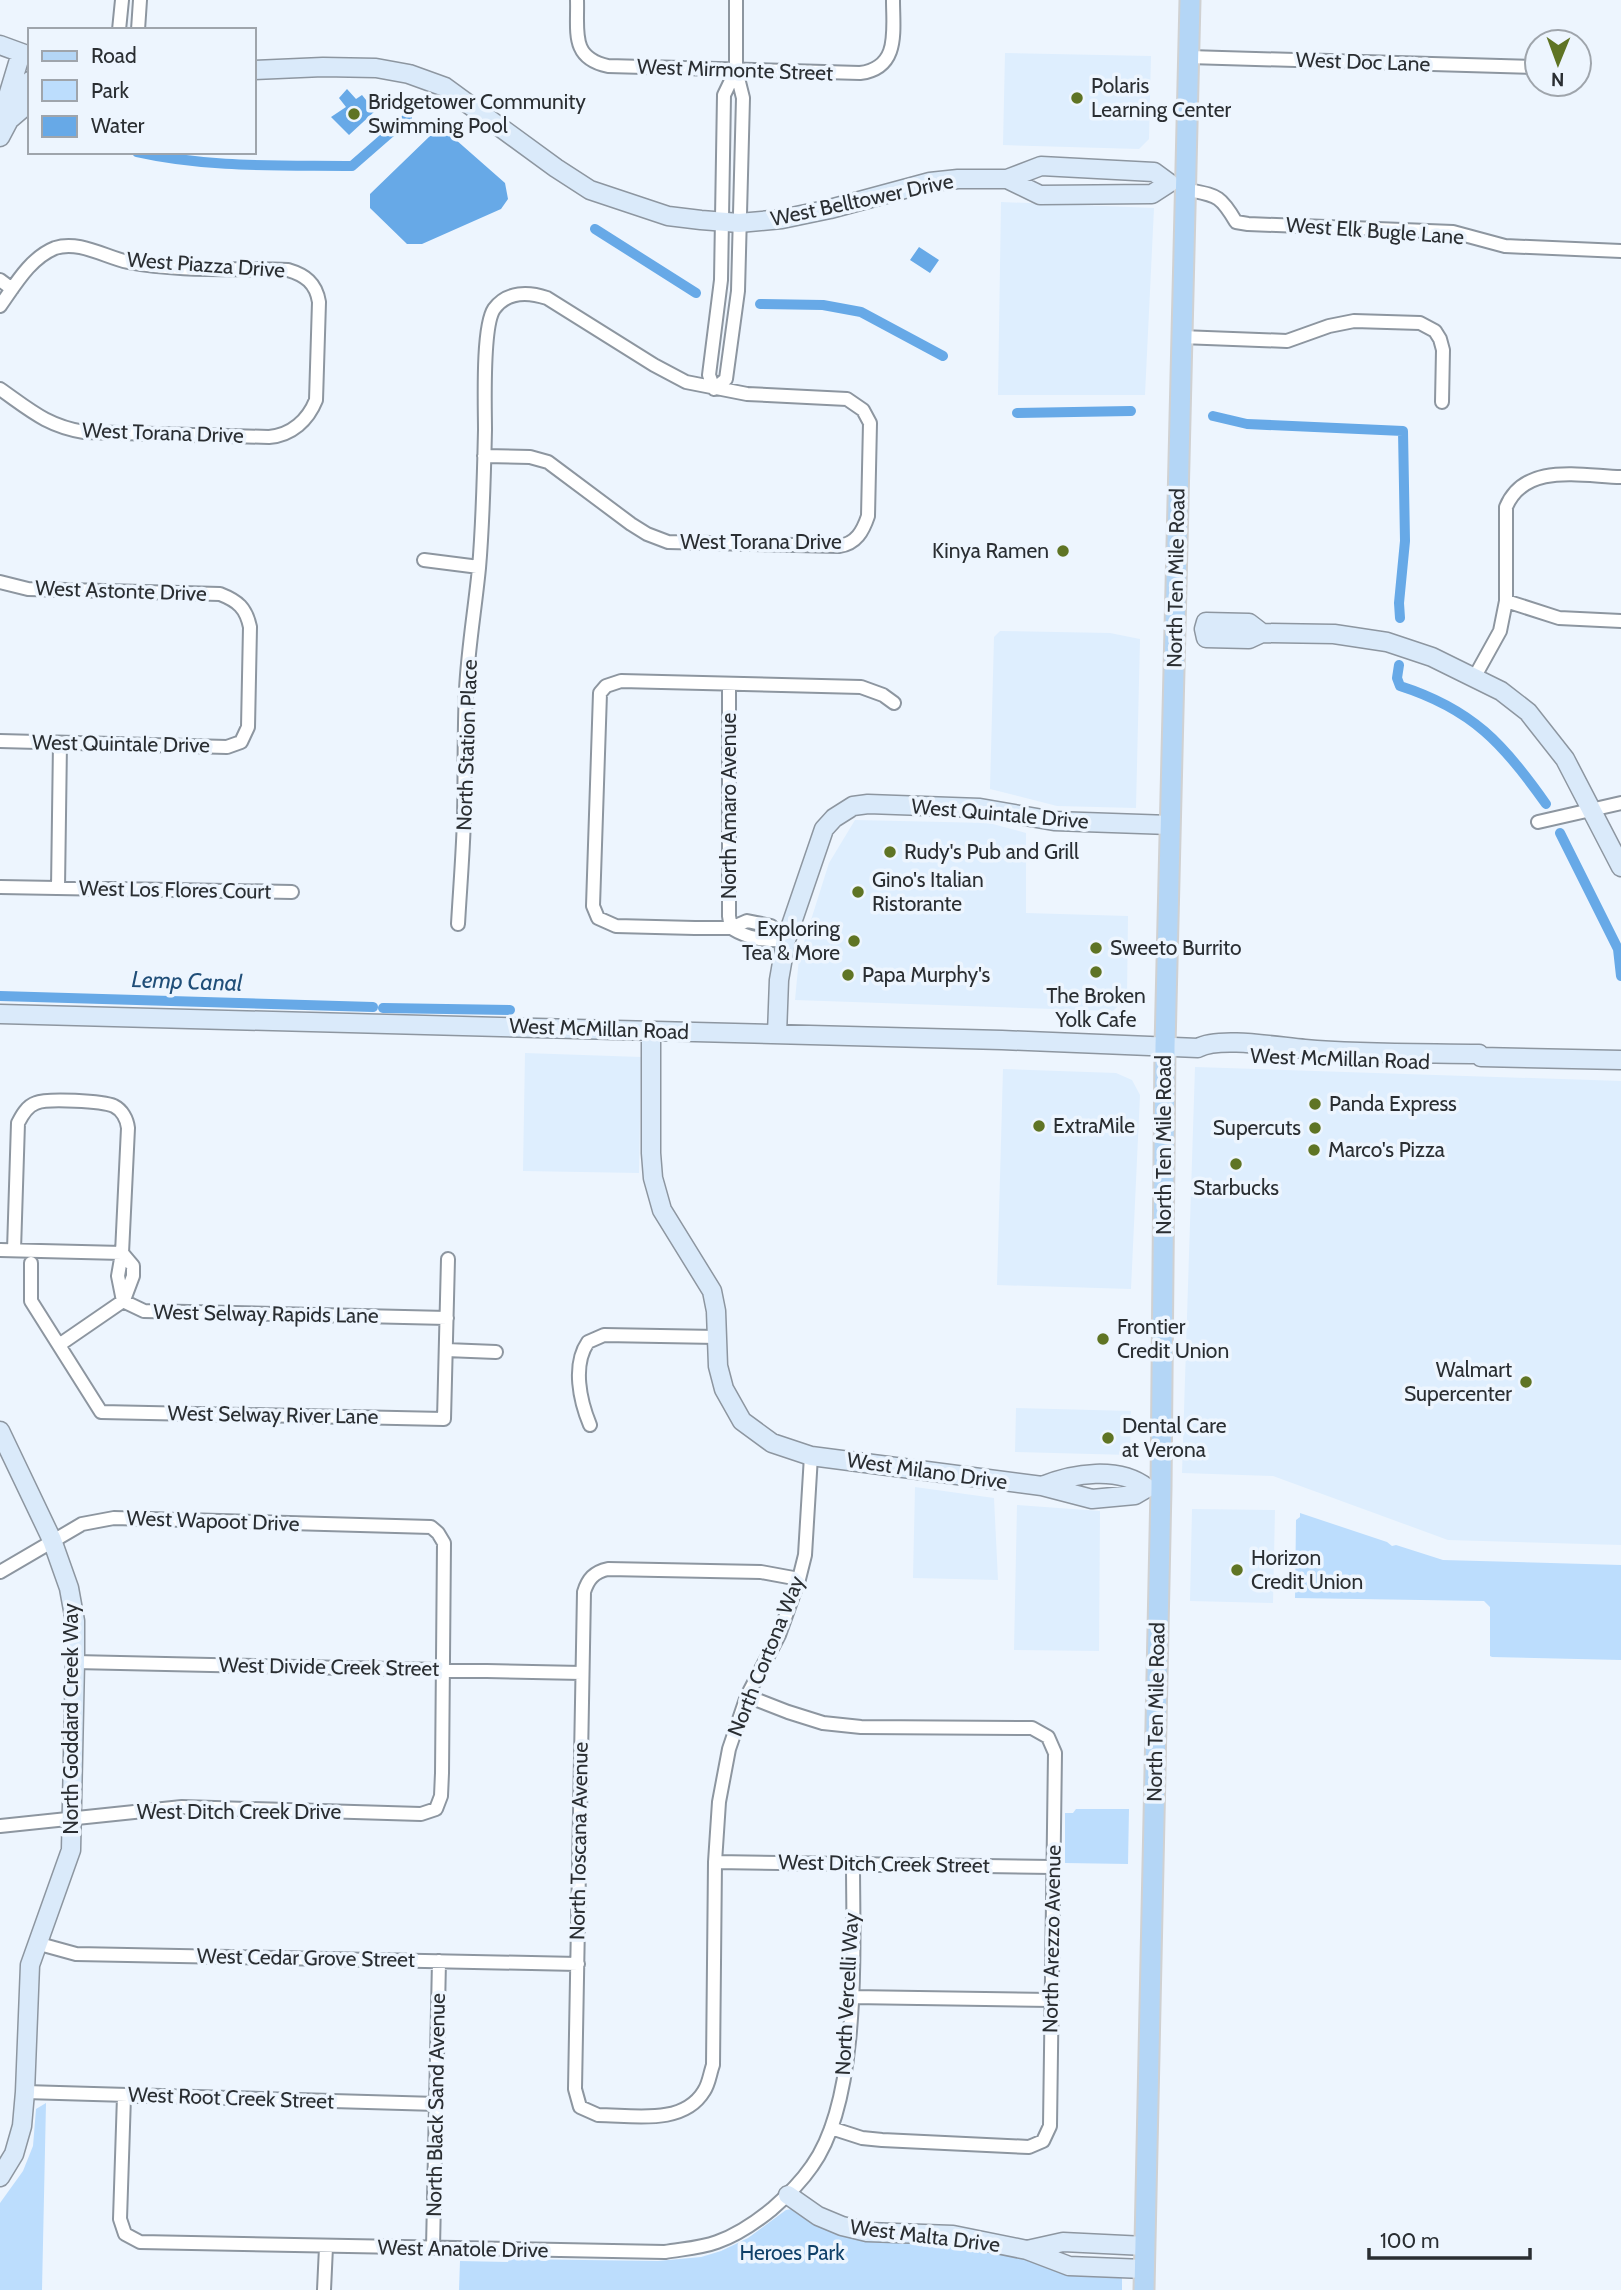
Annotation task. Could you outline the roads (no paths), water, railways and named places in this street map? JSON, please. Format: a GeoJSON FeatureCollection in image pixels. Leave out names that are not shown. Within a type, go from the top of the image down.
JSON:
{"type":"FeatureCollection","features":[{"type":"Feature","properties":{"kind":"main road","name":"North Ten Mile Road"},"geometry":{"type":"LineString","coordinates":[[1144,2290],[1154,1488],[1181,337],[1179,185],[1189,57],[1190,0]]}},
{"type":"Feature","properties":{"kind":"street"},"geometry":{"type":"LineString","coordinates":[[119,28],[121,0]]}},
{"type":"Feature","properties":{"kind":"street"},"geometry":{"type":"LineString","coordinates":[[138,28],[140,0]]}},
{"type":"Feature","properties":{"kind":"street","name":"West Mirmonte Street"},"geometry":{"type":"LineString","coordinates":[[577,0],[578,43],[586,58],[594,63],[608,66],[860,73],[872,72],[883,64],[890,54],[893,42],[894,0]]}},
{"type":"Feature","properties":{"kind":"street"},"geometry":{"type":"LineString","coordinates":[[714,389],[709,375],[731,222],[743,98],[736,70],[736,0]]}},
{"type":"Feature","properties":{"kind":"street"},"geometry":{"type":"LineString","coordinates":[[0,46],[25,55],[5,106],[9,120]]}},
{"type":"Feature","properties":{"kind":"street","name":"West Doc Lane"},"geometry":{"type":"LineString","coordinates":[[1189,57],[1523,67]]}},
{"type":"Feature","properties":{"kind":"street","name":"West Belltower Drive"},"geometry":{"type":"LineString","coordinates":[[256,70],[363,68],[409,74],[445,87],[590,190],[668,216],[731,222],[807,215],[942,180],[1007,179],[1041,166],[1154,172],[1179,185]]}},
{"type":"Feature","properties":{"kind":"street"},"geometry":{"type":"LineString","coordinates":[[731,222],[724,95],[736,70]]}},
{"type":"Feature","properties":{"kind":"street"},"geometry":{"type":"LineString","coordinates":[[0,137],[9,120],[23,108],[28,88]]}},
{"type":"Feature","properties":{"kind":"street","name":"West Belltower Drive"},"geometry":{"type":"LineString","coordinates":[[1007,179],[1040,195],[1152,194],[1179,185]]}},
{"type":"Feature","properties":{"kind":"street","name":"West Elk Bugle Lane"},"geometry":{"type":"LineString","coordinates":[[1179,185],[1212,195],[1224,202],[1236,222],[1248,224],[1453,232],[1505,246],[1621,251]]}},
{"type":"Feature","properties":{"kind":"street","name":"West Piazza Drive"},"geometry":{"type":"LineString","coordinates":[[12,289],[30,265],[56,248],[74,247],[126,261],[169,267],[288,270],[302,274],[312,283],[320,302],[317,400],[311,412],[294,428]]}},
{"type":"Feature","properties":{"kind":"street"},"geometry":{"type":"LineString","coordinates":[[0,280],[12,289],[0,305]]}},
{"type":"Feature","properties":{"kind":"street","name":"North Station Place"},"geometry":{"type":"LineString","coordinates":[[458,924],[464,820],[466,689],[479,567],[489,322],[493,310],[513,295],[525,293],[547,299],[671,375],[714,389]]}},
{"type":"Feature","properties":{"kind":"street"},"geometry":{"type":"LineString","coordinates":[[1181,337],[1287,341],[1329,326],[1366,321],[1420,323],[1435,331],[1443,349],[1442,402]]}},
{"type":"Feature","properties":{"kind":"street","name":"West Torana Drive"},"geometry":{"type":"LineString","coordinates":[[0,389],[45,421],[62,428],[84,432],[269,437],[294,428]]}},
{"type":"Feature","properties":{"kind":"street","name":"West Torana Drive"},"geometry":{"type":"LineString","coordinates":[[484,456],[530,457],[548,462],[631,524],[668,542],[839,546],[854,541],[863,530],[868,516],[870,423],[863,410],[847,399],[747,394],[714,389]]}},
{"type":"Feature","properties":{"kind":"street"},"geometry":{"type":"LineString","coordinates":[[1474,678],[1500,631],[1506,601],[1506,507],[1511,495],[1519,486],[1544,475],[1621,477]]}},
{"type":"Feature","properties":{"kind":"street"},"geometry":{"type":"LineString","coordinates":[[425,560],[479,567]]}},
{"type":"Feature","properties":{"kind":"street","name":"West Astonte Drive"},"geometry":{"type":"LineString","coordinates":[[0,582],[28,589],[220,594],[240,604],[250,627],[248,727],[241,742]]}},
{"type":"Feature","properties":{"kind":"street"},"geometry":{"type":"LineString","coordinates":[[1506,601],[1559,618],[1621,621]]}},
{"type":"Feature","properties":{"kind":"street"},"geometry":{"type":"LineString","coordinates":[[1174,628],[1204,629],[1206,638],[1248,639],[1262,633],[1334,634],[1387,642],[1432,657],[1501,691],[1528,712],[1565,759],[1621,867]]}},
{"type":"Feature","properties":{"kind":"street"},"geometry":{"type":"LineString","coordinates":[[777,1034],[779,980],[786,940],[766,941],[744,936],[731,928],[616,926],[598,918],[593,906],[600,694],[606,686],[621,681],[861,687],[883,695],[894,704]]}},
{"type":"Feature","properties":{"kind":"street","name":"North Amaro Avenue"},"geometry":{"type":"LineString","coordinates":[[729,684],[731,928]]}},
{"type":"Feature","properties":{"kind":"street","name":"West Quintale Drive"},"geometry":{"type":"LineString","coordinates":[[0,741],[227,747],[241,742]]}},
{"type":"Feature","properties":{"kind":"street"},"geometry":{"type":"LineString","coordinates":[[58,888],[61,743]]}},
{"type":"Feature","properties":{"kind":"street"},"geometry":{"type":"LineString","coordinates":[[1538,822],[1621,803]]}},
{"type":"Feature","properties":{"kind":"street","name":"West Quintale Drive"},"geometry":{"type":"LineString","coordinates":[[786,940],[824,829],[834,818],[853,806],[869,804],[980,808],[1054,821],[1170,825]]}},
{"type":"Feature","properties":{"kind":"street","name":"West Los Flores Court"},"geometry":{"type":"LineString","coordinates":[[0,887],[292,892]]}},
{"type":"Feature","properties":{"kind":"street","name":"West McMillan Road"},"geometry":{"type":"LineString","coordinates":[[0,1014],[1198,1048],[1206,1043],[1479,1054],[1481,1057],[1621,1060]]}},
{"type":"Feature","properties":{"kind":"street"},"geometry":{"type":"LineString","coordinates":[[652,1031],[653,1178],[662,1209],[712,1291],[716,1311],[718,1366],[724,1389],[742,1421],[772,1443],[811,1455]]}},
{"type":"Feature","properties":{"kind":"street"},"geometry":{"type":"LineString","coordinates":[[15,1250],[18,1123],[29,1106],[41,1101],[104,1103],[116,1106],[125,1117],[128,1128],[122,1253],[118,1276],[123,1301]]}},
{"type":"Feature","properties":{"kind":"street"},"geometry":{"type":"LineString","coordinates":[[0,1250],[122,1253]]}},
{"type":"Feature","properties":{"kind":"street"},"geometry":{"type":"LineString","coordinates":[[448,1259],[446,1350],[496,1352]]}},
{"type":"Feature","properties":{"kind":"street"},"geometry":{"type":"LineString","coordinates":[[31,1262],[31,1301],[59,1345]]}},
{"type":"Feature","properties":{"kind":"street","name":"West Selway Rapids Lane"},"geometry":{"type":"LineString","coordinates":[[59,1345],[123,1301],[144,1311],[447,1318]]}},
{"type":"Feature","properties":{"kind":"street"},"geometry":{"type":"LineString","coordinates":[[590,1425],[580,1395],[581,1355],[588,1342],[604,1335],[717,1337]]}},
{"type":"Feature","properties":{"kind":"street","name":"West Selway River Lane"},"geometry":{"type":"LineString","coordinates":[[59,1345],[101,1412],[444,1419],[446,1350]]}},
{"type":"Feature","properties":{"kind":"street","name":"North Goddard Creek Way"},"geometry":{"type":"LineString","coordinates":[[0,1431],[52,1540],[69,1588],[75,1621],[71,1850],[30,1965],[26,2092],[22,2126],[13,2154],[0,2177]]}},
{"type":"Feature","properties":{"kind":"street","name":"West Milano Drive"},"geometry":{"type":"LineString","coordinates":[[811,1455],[1042,1486],[1092,1499],[1135,1495],[1154,1488]]}},
{"type":"Feature","properties":{"kind":"street","name":"North Cortona Way"},"geometry":{"type":"LineString","coordinates":[[580,2107],[598,2115],[668,2116],[686,2110],[704,2091],[713,2065],[715,1862],[719,1802],[729,1749],[747,1696],[779,1635],[799,1579],[805,1555],[811,1455]]}},
{"type":"Feature","properties":{"kind":"street","name":"West Wapoot Drive"},"geometry":{"type":"LineString","coordinates":[[0,1572],[82,1524],[114,1518],[431,1527],[444,1543],[442,1669]]}},
{"type":"Feature","properties":{"kind":"street","name":"North Toscana Avenue"},"geometry":{"type":"LineString","coordinates":[[580,2107],[575,2089],[584,1592],[591,1577],[608,1569],[761,1572],[799,1579]]}},
{"type":"Feature","properties":{"kind":"street","name":"West Divide Creek Street"},"geometry":{"type":"LineString","coordinates":[[75,1662],[582,1673]]}},
{"type":"Feature","properties":{"kind":"street","name":"West Ditch Creek Drive"},"geometry":{"type":"LineString","coordinates":[[0,1826],[182,1807],[421,1814],[436,1809],[441,1796],[442,1669]]}},
{"type":"Feature","properties":{"kind":"street","name":"North Arezzo Avenue"},"geometry":{"type":"LineString","coordinates":[[747,1696],[823,1723],[860,1727],[1032,1728],[1048,1737],[1055,1753],[1050,2126],[1043,2141],[1029,2147],[882,2140],[862,2138],[831,2128]]}},
{"type":"Feature","properties":{"kind":"street","name":"West Ditch Creek Street"},"geometry":{"type":"LineString","coordinates":[[715,1862],[1053,1867]]}},
{"type":"Feature","properties":{"kind":"street","name":"North Vercelli Way"},"geometry":{"type":"LineString","coordinates":[[788,2195],[814,2165],[831,2128],[847,2060],[852,1997],[853,1863]]}},
{"type":"Feature","properties":{"kind":"street","name":"West Cedar Grove Street"},"geometry":{"type":"LineString","coordinates":[[36,1943],[76,1954],[578,1964]]}},
{"type":"Feature","properties":{"kind":"street","name":"North Black Sand Avenue"},"geometry":{"type":"LineString","coordinates":[[433,2249],[439,1961]]}},
{"type":"Feature","properties":{"kind":"street"},"geometry":{"type":"LineString","coordinates":[[852,1997],[1051,2000]]}},
{"type":"Feature","properties":{"kind":"street","name":"West Root Creek Street"},"geometry":{"type":"LineString","coordinates":[[26,2092],[437,2104]]}},
{"type":"Feature","properties":{"kind":"street","name":"West Anatole Drive"},"geometry":{"type":"LineString","coordinates":[[124,2096],[120,2218],[125,2234],[140,2242],[665,2252],[717,2242],[756,2223],[788,2195]]}},
{"type":"Feature","properties":{"kind":"street","name":"West Malta Drive"},"geometry":{"type":"LineString","coordinates":[[788,2195],[818,2216],[867,2232],[953,2235],[1027,2250],[1069,2266],[1144,2270]]}},
{"type":"Feature","properties":{"kind":"street","name":"West Malta Drive"},"geometry":{"type":"LineString","coordinates":[[1027,2250],[1063,2242],[1145,2246]]}},
{"type":"Feature","properties":{"kind":"street"},"geometry":{"type":"LineString","coordinates":[[324,2290],[326,2247]]}},
{"type":"Feature","properties":{"kind":"water","name":"Bridgetower Community Swimming Pool"},"geometry":{"type":"Polygon","coordinates":[[[347,89],[356,99],[362,95],[375,111],[349,135],[331,117],[346,107],[339,98],[347,89]]]}},
{"type":"Feature","properties":{"kind":"water"},"geometry":{"type":"Polygon","coordinates":[[[447,132],[505,183],[508,199],[501,209],[422,244],[407,244],[370,208],[370,194],[431,135],[447,132]]]}},
{"type":"Feature","properties":{"kind":"water"},"geometry":{"type":"Polygon","coordinates":[[[919,247],[939,260],[930,273],[910,260],[919,247]]]}},
{"type":"Feature","properties":{"kind":"waterway"},"geometry":{"type":"LineString","coordinates":[[148,154],[217,163],[352,166],[407,118]]}},
{"type":"Feature","properties":{"kind":"waterway"},"geometry":{"type":"LineString","coordinates":[[595,229],[696,293]]}},
{"type":"Feature","properties":{"kind":"waterway"},"geometry":{"type":"LineString","coordinates":[[760,304],[823,305],[861,312],[943,356]]}},
{"type":"Feature","properties":{"kind":"waterway"},"geometry":{"type":"LineString","coordinates":[[1017,413],[1131,411]]}},
{"type":"Feature","properties":{"kind":"waterway"},"geometry":{"type":"LineString","coordinates":[[1213,416],[1247,424],[1403,431],[1405,541],[1400,618]]}},
{"type":"Feature","properties":{"kind":"waterway"},"geometry":{"type":"LineString","coordinates":[[1399,665],[1397,678],[1400,686],[1447,706],[1484,731],[1516,763],[1546,804]]}},
{"type":"Feature","properties":{"kind":"waterway"},"geometry":{"type":"LineString","coordinates":[[1560,833],[1618,949],[1621,976]]}},
{"type":"Feature","properties":{"kind":"waterway","name":"Lemp Canal"},"geometry":{"type":"LineString","coordinates":[[0,996],[373,1007]]}},
{"type":"Feature","properties":{"kind":"waterway","name":"Lemp Canal"},"geometry":{"type":"LineString","coordinates":[[383,1008],[510,1010]]}},
{"type":"Feature","properties":{"kind":"place","name":"Polaris Learning Center"},"geometry":{"type":"Point","coordinates":[1077,98]}},
{"type":"Feature","properties":{"kind":"place","name":"Bridgetower Community Swimming Pool"},"geometry":{"type":"Point","coordinates":[354,114]}},
{"type":"Feature","properties":{"kind":"place","name":"Kinya Ramen"},"geometry":{"type":"Point","coordinates":[1063,551]}},
{"type":"Feature","properties":{"kind":"place","name":"Rudy's Pub and Grill"},"geometry":{"type":"Point","coordinates":[890,852]}},
{"type":"Feature","properties":{"kind":"place","name":"Gino's Italian Ristorante"},"geometry":{"type":"Point","coordinates":[858,892]}},
{"type":"Feature","properties":{"kind":"place","name":"Exploring Tea & More"},"geometry":{"type":"Point","coordinates":[854,941]}},
{"type":"Feature","properties":{"kind":"place","name":"Sweeto Burrito"},"geometry":{"type":"Point","coordinates":[1096,948]}},
{"type":"Feature","properties":{"kind":"place","name":"The Broken Yolk Cafe"},"geometry":{"type":"Point","coordinates":[1096,972]}},
{"type":"Feature","properties":{"kind":"place","name":"Papa Murphy's"},"geometry":{"type":"Point","coordinates":[848,975]}},
{"type":"Feature","properties":{"kind":"place","name":"Panda Express"},"geometry":{"type":"Point","coordinates":[1315,1104]}},
{"type":"Feature","properties":{"kind":"place","name":"ExtraMile"},"geometry":{"type":"Point","coordinates":[1039,1126]}},
{"type":"Feature","properties":{"kind":"place","name":"Supercuts"},"geometry":{"type":"Point","coordinates":[1315,1128]}},
{"type":"Feature","properties":{"kind":"place","name":"Marco's Pizza"},"geometry":{"type":"Point","coordinates":[1314,1150]}},
{"type":"Feature","properties":{"kind":"place","name":"Starbucks"},"geometry":{"type":"Point","coordinates":[1236,1164]}},
{"type":"Feature","properties":{"kind":"place","name":"Frontier Credit Union"},"geometry":{"type":"Point","coordinates":[1103,1339]}},
{"type":"Feature","properties":{"kind":"place","name":"Walmart Supercenter"},"geometry":{"type":"Point","coordinates":[1526,1382]}},
{"type":"Feature","properties":{"kind":"place","name":"Dental Care at Verona"},"geometry":{"type":"Point","coordinates":[1108,1438]}},
{"type":"Feature","properties":{"kind":"place","name":"Horizon Credit Union"},"geometry":{"type":"Point","coordinates":[1237,1570]}},
{"type":"Feature","properties":{"kind":"park label","name":"Heroes Park"},"geometry":{"type":"Point","coordinates":[792,2253]}}]}
